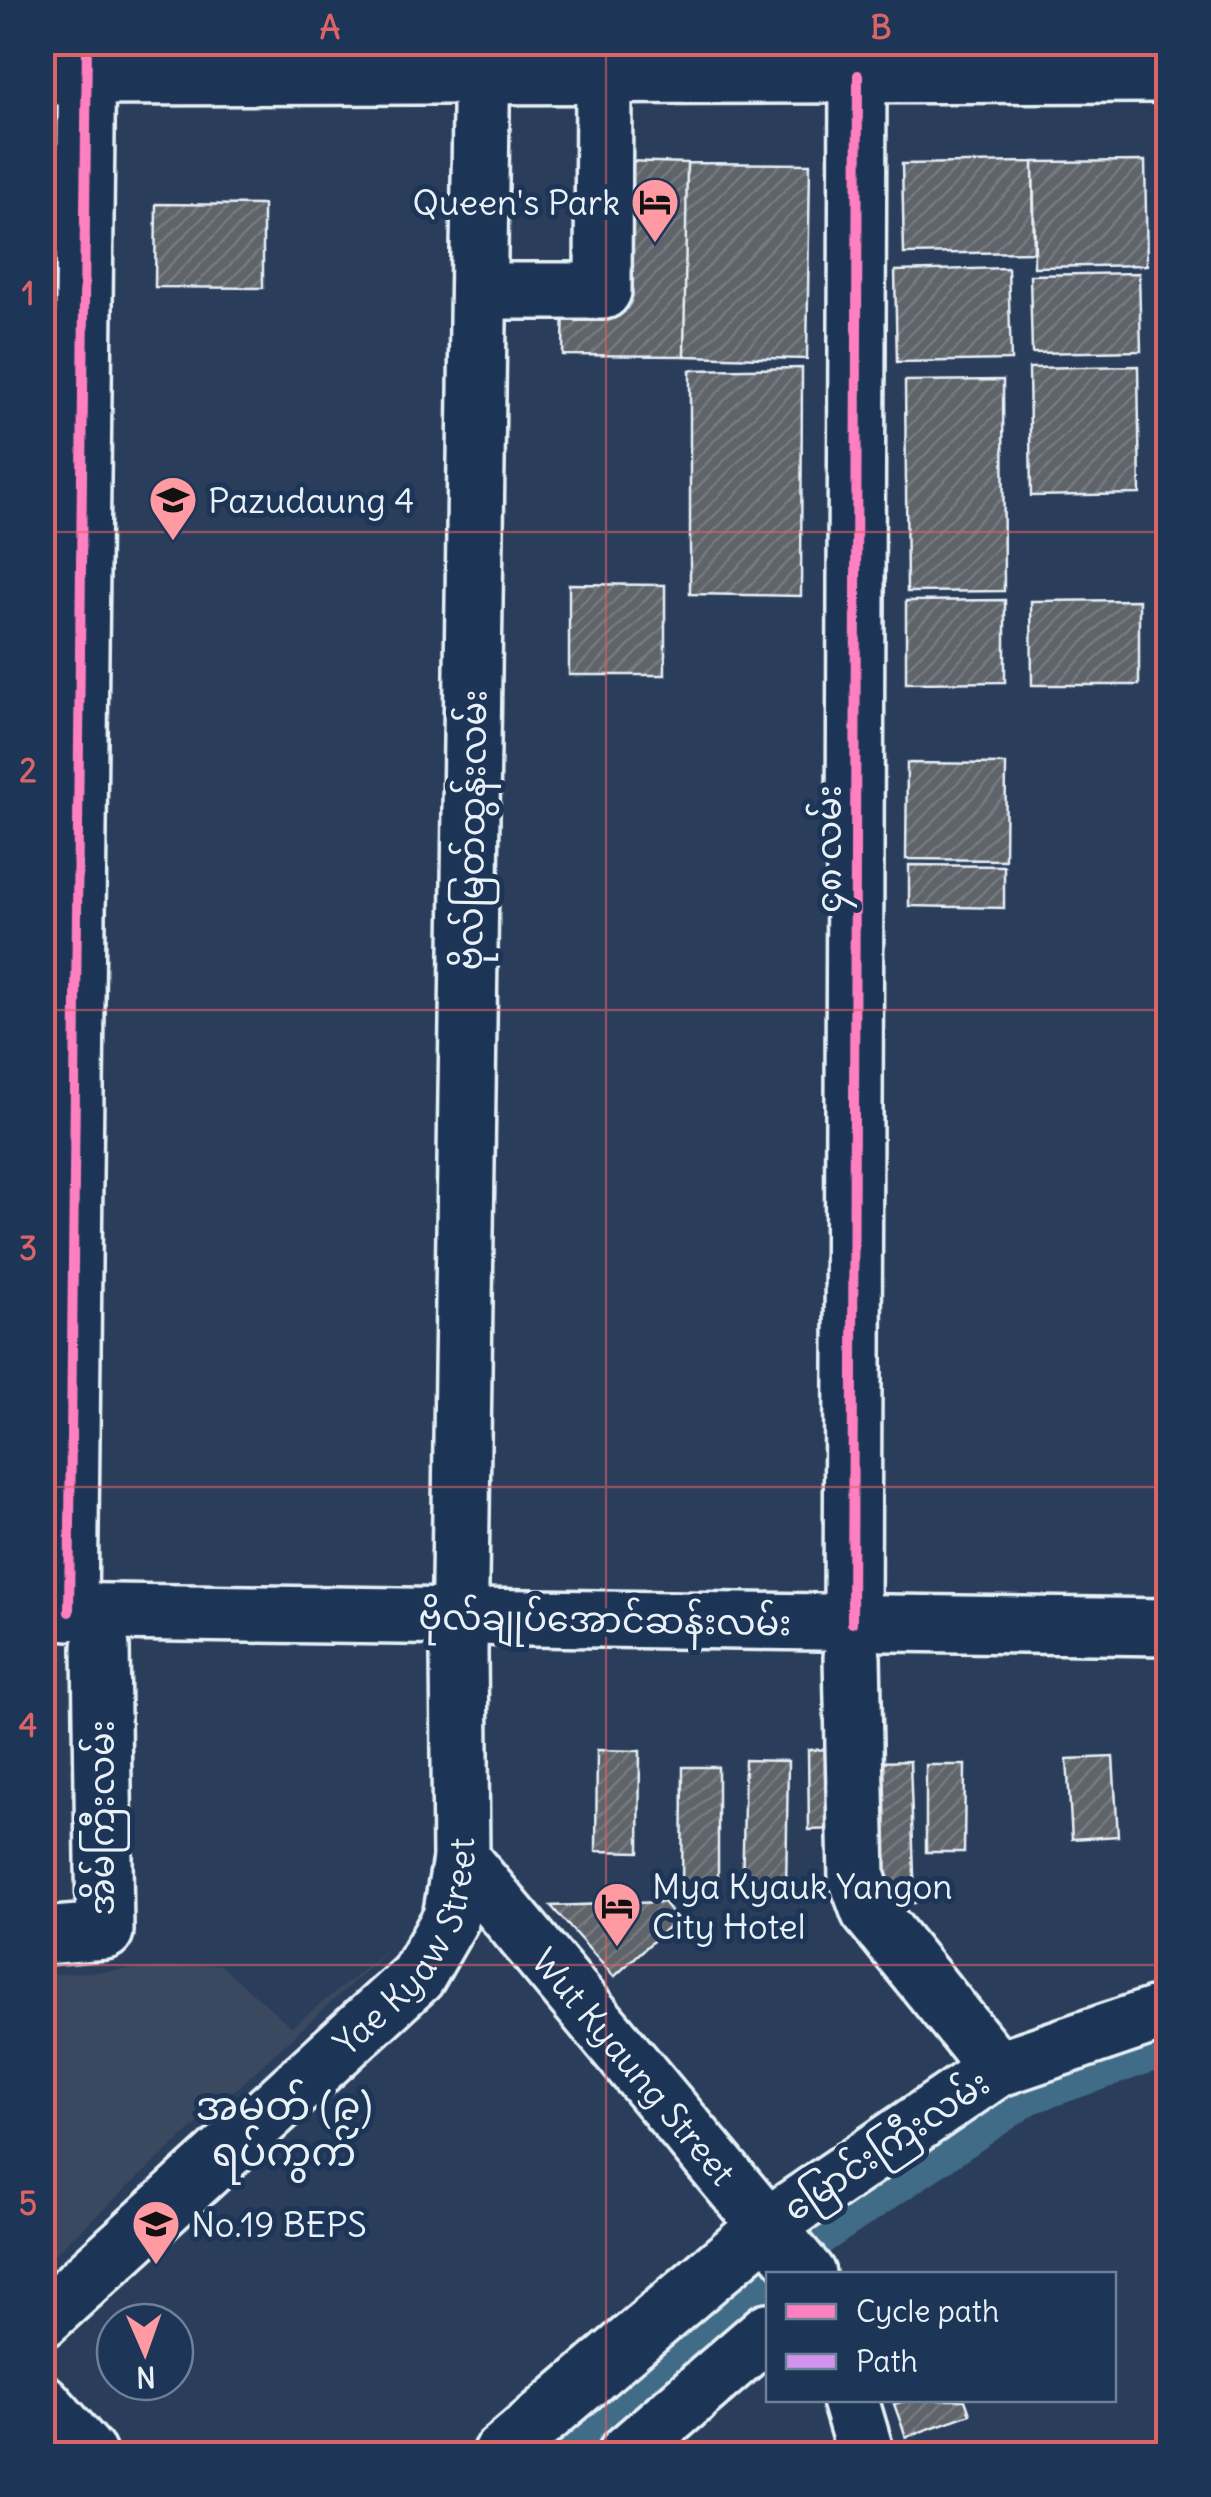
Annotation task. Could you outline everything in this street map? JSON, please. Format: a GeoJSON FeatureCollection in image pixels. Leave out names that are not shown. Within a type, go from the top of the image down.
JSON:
{"type":"FeatureCollection","features":[{"type":"Feature","properties":{"kind":"street"},"geometry":{"type":"LineString","coordinates":[[64,1629],[72,65],[482,59],[604,75],[784,59],[858,75],[1168,74]]}},
{"type":"Feature","properties":{"kind":"street","name":"ဗိုလ်မြတ်ထွန်းလမ်း"},"geometry":{"type":"LineString","coordinates":[[460,1634],[482,59]]}},
{"type":"Feature","properties":{"kind":"street"},"geometry":{"type":"LineString","coordinates":[[479,290],[603,291],[604,75]]}},
{"type":"Feature","properties":{"kind":"street","name":"၄၈ လမ်း"},"geometry":{"type":"LineString","coordinates":[[858,75],[852,1640],[857,1878],[869,1910],[997,2069]]}},
{"type":"Feature","properties":{"kind":"street","name":"ဗိုလ်ချုပ်အောင်ဆန်းလမ်း"},"geometry":{"type":"LineString","coordinates":[[852,1640],[1168,1627]]}},
{"type":"Feature","properties":{"kind":"street","name":"ဗိုလ်ချုပ်အောင်ဆန်းလမ်း"},"geometry":{"type":"LineString","coordinates":[[64,1629],[852,1640],[1168,1662]]}},
{"type":"Feature","properties":{"kind":"street","name":"အိမ်ကြီးလမ်း"},"geometry":{"type":"LineString","coordinates":[[42,1936],[105,1931],[64,1629]]}},
{"type":"Feature","properties":{"kind":"street","name":"Yae Kyaw Street"},"geometry":{"type":"LineString","coordinates":[[42,2320],[417,1977],[451,1918],[461,1859],[460,1634]]}},
{"type":"Feature","properties":{"kind":"street","name":"Wut Kyaung Street"},"geometry":{"type":"LineString","coordinates":[[461,1859],[805,2272]]}},
{"type":"Feature","properties":{"kind":"street","name":"မြောင်းကြီးလမ်း"},"geometry":{"type":"LineString","coordinates":[[500,2454],[766,2226],[997,2069],[1168,2011]]}},
{"type":"Feature","properties":{"kind":"street"},"geometry":{"type":"LineString","coordinates":[[626,2454],[766,2333]]}},
{"type":"Feature","properties":{"kind":"street"},"geometry":{"type":"LineString","coordinates":[[42,2402],[88,2454]]}},
{"type":"Feature","properties":{"kind":"street"},"geometry":{"type":"LineString","coordinates":[[851,2402],[866,2454]]}},
{"type":"Feature","properties":{"kind":"shaded area"},"geometry":{"type":"Polygon","coordinates":[[[393,1946],[43,2264],[43,1975],[219,1964],[292,2027],[393,1946]]]}},
{"type":"Feature","properties":{"kind":"building","name":"Queen's Park"},"geometry":{"type":"Polygon","coordinates":[[[625,161],[687,163],[684,356],[563,355],[564,290],[625,161]]]}},
{"type":"Feature","properties":{"kind":"building"},"geometry":{"type":"Polygon","coordinates":[[[1145,161],[1147,265],[1034,267],[1033,162],[1145,161]]]}},
{"type":"Feature","properties":{"kind":"building"},"geometry":{"type":"Polygon","coordinates":[[[1033,162],[1035,252],[904,254],[902,164],[1033,162]]]}},
{"type":"Feature","properties":{"kind":"building"},"geometry":{"type":"Polygon","coordinates":[[[687,163],[810,164],[807,359],[684,356],[687,163]]]}},
{"type":"Feature","properties":{"kind":"building"},"geometry":{"type":"Polygon","coordinates":[[[156,204],[263,205],[263,288],[155,287],[156,204]]]}},
{"type":"Feature","properties":{"kind":"building"},"geometry":{"type":"Polygon","coordinates":[[[1008,268],[1011,360],[897,362],[895,271],[1008,268]]]}},
{"type":"Feature","properties":{"kind":"building"},"geometry":{"type":"Polygon","coordinates":[[[1139,273],[1141,351],[1032,353],[1030,275],[1139,273]]]}},
{"type":"Feature","properties":{"kind":"building"},"geometry":{"type":"Polygon","coordinates":[[[1138,366],[1140,494],[1031,496],[1029,368],[1138,366]]]}},
{"type":"Feature","properties":{"kind":"building"},"geometry":{"type":"Polygon","coordinates":[[[802,368],[801,596],[690,594],[690,370],[802,368]]]}},
{"type":"Feature","properties":{"kind":"building"},"geometry":{"type":"Polygon","coordinates":[[[1003,380],[1004,591],[907,592],[905,381],[1003,380]]]}},
{"type":"Feature","properties":{"kind":"building"},"geometry":{"type":"Polygon","coordinates":[[[569,584],[665,585],[665,675],[569,675],[569,584]]]}},
{"type":"Feature","properties":{"kind":"building"},"geometry":{"type":"Polygon","coordinates":[[[1005,600],[1005,682],[906,683],[906,601],[1005,600]]]}},
{"type":"Feature","properties":{"kind":"building"},"geometry":{"type":"Polygon","coordinates":[[[1139,600],[1139,685],[1032,685],[1031,601],[1139,600]]]}},
{"type":"Feature","properties":{"kind":"building"},"geometry":{"type":"Polygon","coordinates":[[[907,763],[1006,764],[1005,860],[906,859],[907,763]]]}},
{"type":"Feature","properties":{"kind":"building"},"geometry":{"type":"Polygon","coordinates":[[[909,865],[1004,866],[1004,908],[909,906],[909,865]]]}},
{"type":"Feature","properties":{"kind":"building"},"geometry":{"type":"Polygon","coordinates":[[[836,1749],[837,1829],[809,1830],[808,1750],[836,1749]]]}},
{"type":"Feature","properties":{"kind":"building"},"geometry":{"type":"Polygon","coordinates":[[[597,1750],[640,1751],[639,1852],[596,1851],[597,1750]]]}},
{"type":"Feature","properties":{"kind":"building"},"geometry":{"type":"Polygon","coordinates":[[[1113,1757],[1118,1836],[1072,1839],[1067,1759],[1113,1757]]]}},
{"type":"Feature","properties":{"kind":"building"},"geometry":{"type":"Polygon","coordinates":[[[745,1760],[788,1761],[786,1892],[742,1892],[745,1760]]]}},
{"type":"Feature","properties":{"kind":"building"},"geometry":{"type":"Polygon","coordinates":[[[910,1761],[915,1903],[884,1904],[879,1762],[910,1761]]]}},
{"type":"Feature","properties":{"kind":"building"},"geometry":{"type":"Polygon","coordinates":[[[926,1765],[965,1765],[964,1852],[926,1852],[926,1765]]]}},
{"type":"Feature","properties":{"kind":"building"},"geometry":{"type":"Polygon","coordinates":[[[683,1767],[718,1767],[718,1897],[682,1897],[683,1767]]]}},
{"type":"Feature","properties":{"kind":"building","name":"Mya Kyauk Yangon City Hotel"},"geometry":{"type":"Polygon","coordinates":[[[663,1902],[677,1919],[614,1977],[551,1906],[663,1902]]]}},
{"type":"Feature","properties":{"kind":"building"},"geometry":{"type":"Polygon","coordinates":[[[966,2402],[970,2414],[906,2437],[894,2404],[966,2402]]]}},
{"type":"Feature","properties":{"kind":"waterway"},"geometry":{"type":"LineString","coordinates":[[772,2272],[813,2238],[1027,2094],[1168,2045]]}},
{"type":"Feature","properties":{"kind":"waterway"},"geometry":{"type":"LineString","coordinates":[[552,2454],[766,2277]]}},
{"type":"Feature","properties":{"kind":"cycle path"},"geometry":{"type":"LineString","coordinates":[[69,1612],[87,42]]}},
{"type":"Feature","properties":{"kind":"cycle path"},"geometry":{"type":"LineString","coordinates":[[852,1623],[858,75]]}},
{"type":"Feature","properties":{"kind":"place","name":"Queen's Park"},"geometry":{"type":"Point","coordinates":[655,244]}},
{"type":"Feature","properties":{"kind":"place","name":"Pazudaung 4"},"geometry":{"type":"Point","coordinates":[173,542]}},
{"type":"Feature","properties":{"kind":"place","name":"Mya Kyauk Yangon City Hotel"},"geometry":{"type":"Point","coordinates":[617,1948]}},
{"type":"Feature","properties":{"kind":"place","name":"No.19 BEPS"},"geometry":{"type":"Point","coordinates":[156,2266]}},
{"type":"Feature","properties":{"kind":"district","name":"အမှတ် (၉) ရပ်ကွက်"},"geometry":{"type":"Point","coordinates":[284,2129]}}]}
